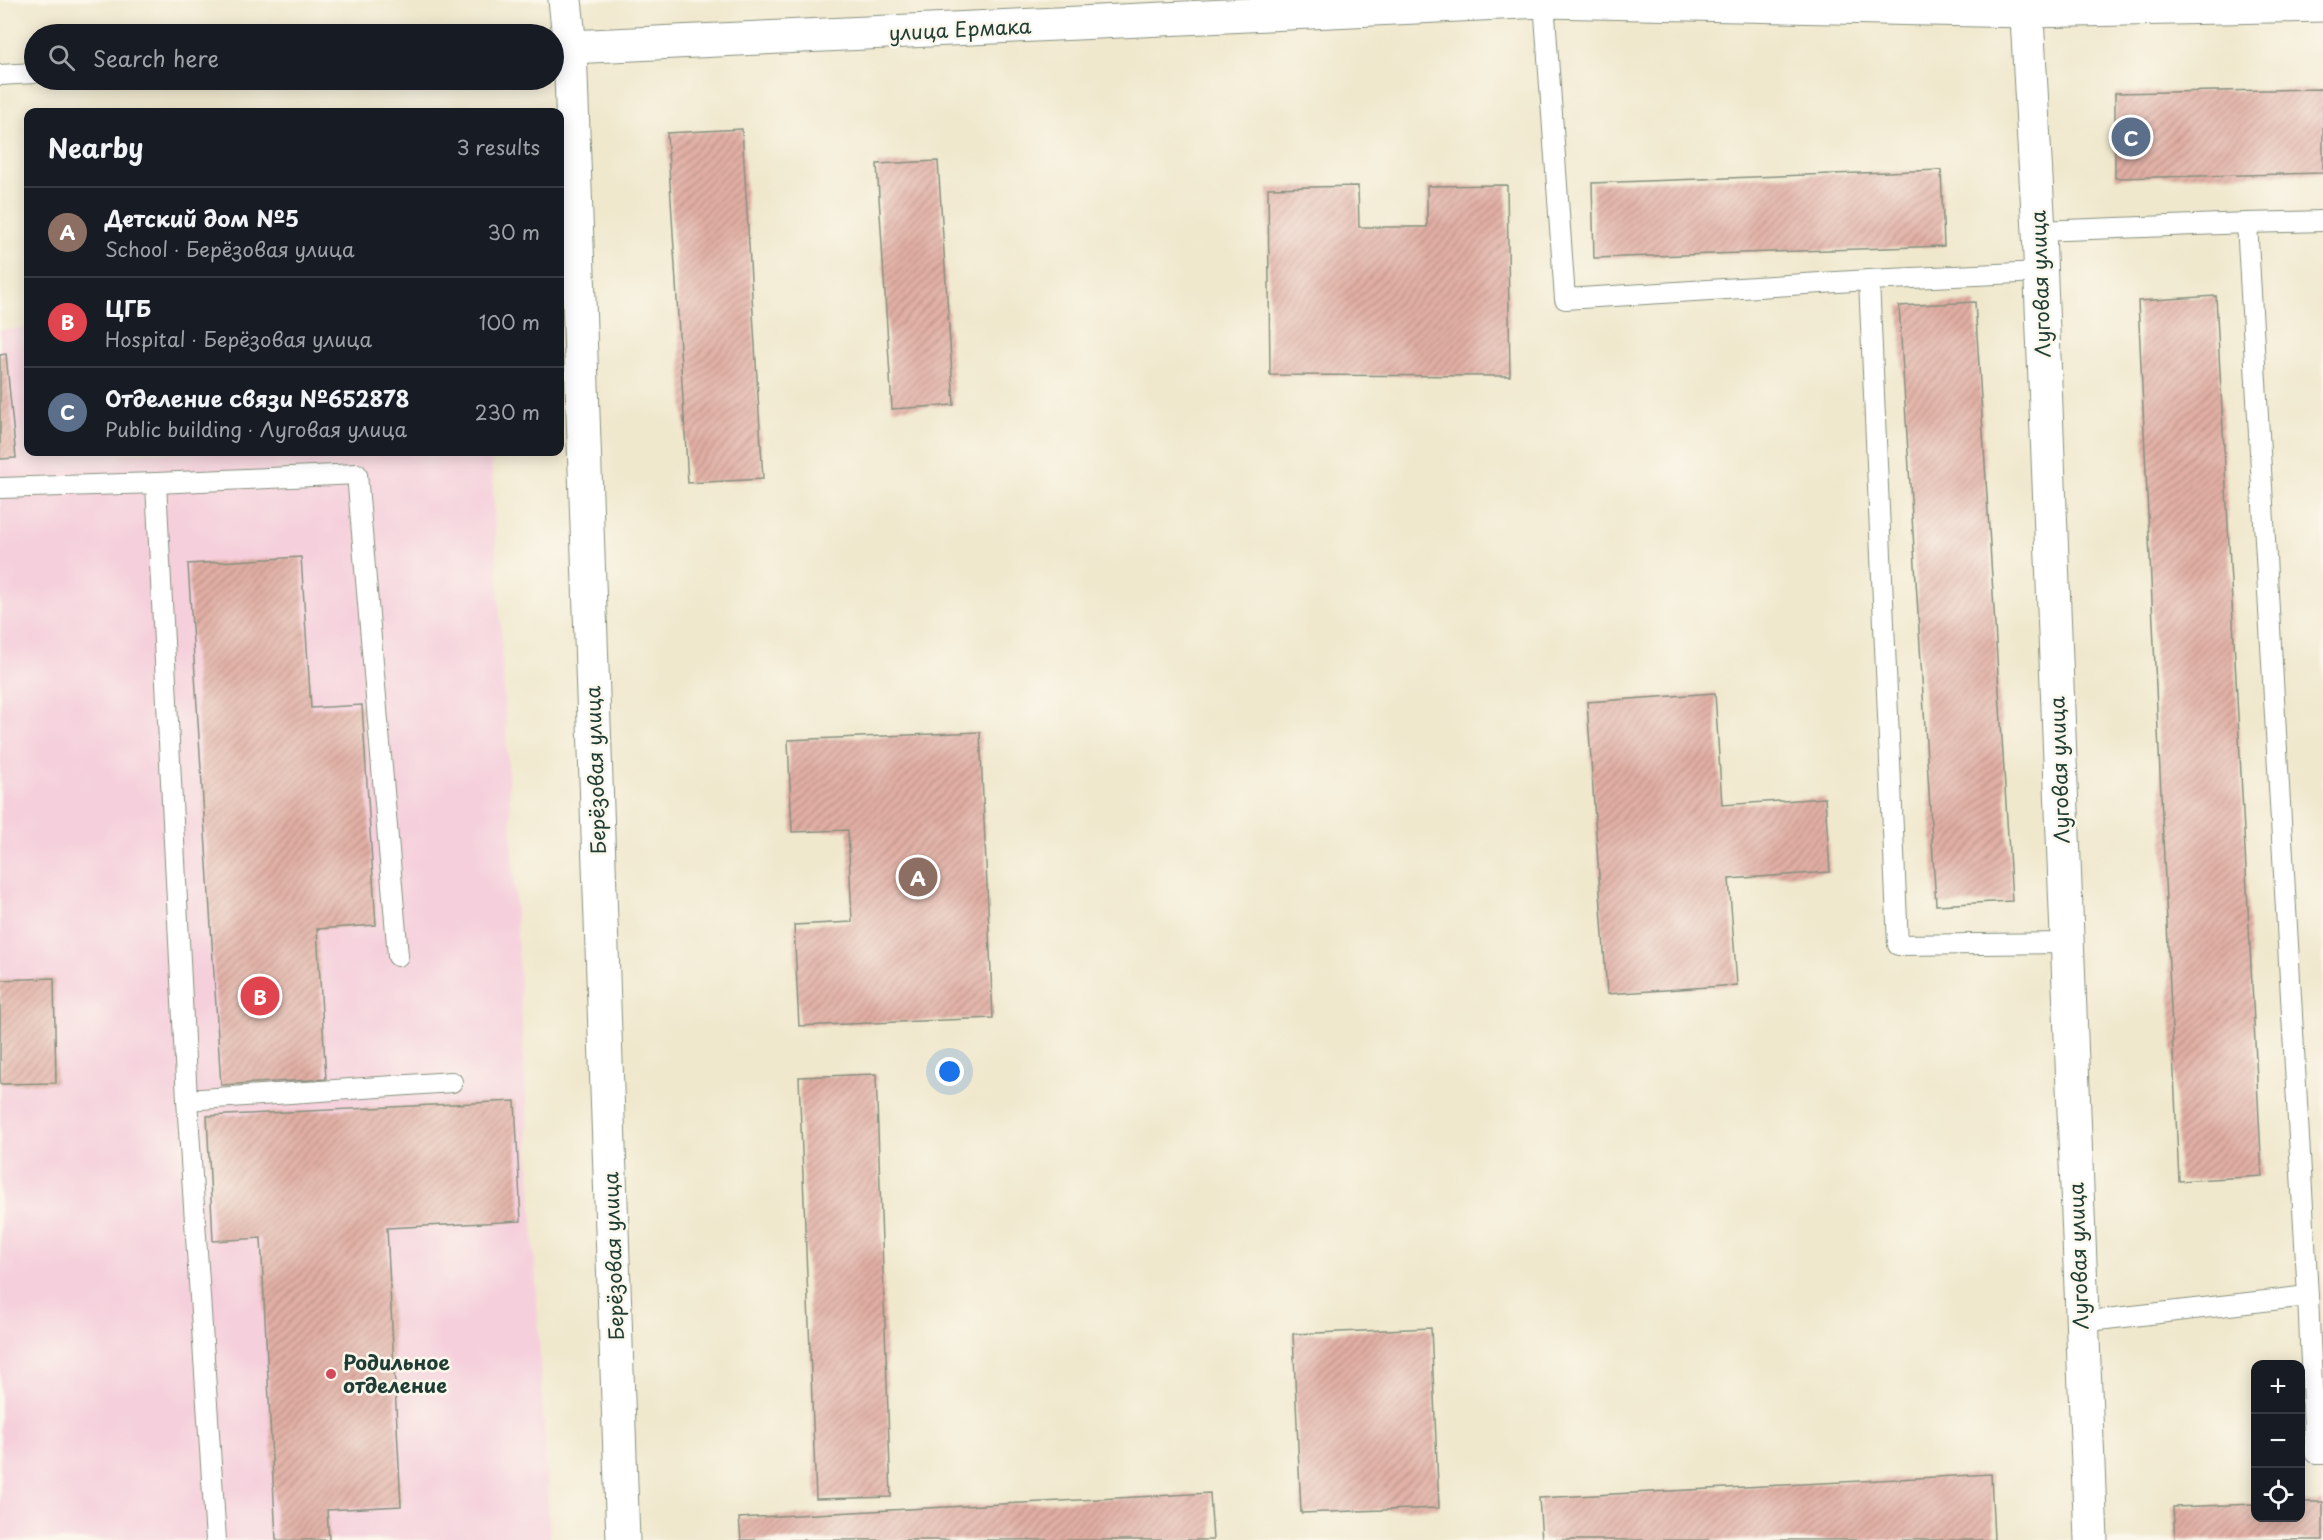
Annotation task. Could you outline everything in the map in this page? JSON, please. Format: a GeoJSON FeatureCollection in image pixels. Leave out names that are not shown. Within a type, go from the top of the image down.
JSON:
{"type":"FeatureCollection","features":[{"type":"Feature","properties":{"kind":"street","name":"Берёзовая улица"},"geometry":{"type":"LineString","coordinates":[[564,24],[565,0]]}},
{"type":"Feature","properties":{"kind":"street","name":"улица Ермака"},"geometry":{"type":"LineString","coordinates":[[564,48],[1544,1],[2323,5]]}},
{"type":"Feature","properties":{"kind":"street","name":"Луговая улица"},"geometry":{"type":"LineString","coordinates":[[2026,5],[2039,231],[2080,1322],[2091,1540]]}},
{"type":"Feature","properties":{"kind":"street","name":"Берёзовая улица"},"geometry":{"type":"LineString","coordinates":[[564,90],[623,1540]]}},
{"type":"Feature","properties":{"kind":"lane"},"geometry":{"type":"LineString","coordinates":[[1544,1],[1565,299],[2040,272]]}},
{"type":"Feature","properties":{"kind":"lane"},"geometry":{"type":"LineString","coordinates":[[0,75],[24,74]]}},
{"type":"Feature","properties":{"kind":"lane"},"geometry":{"type":"LineString","coordinates":[[2039,231],[2323,221]]}},
{"type":"Feature","properties":{"kind":"lane"},"geometry":{"type":"LineString","coordinates":[[2247,224],[2315,1453],[2323,1453]]}},
{"type":"Feature","properties":{"kind":"lane"},"geometry":{"type":"LineString","coordinates":[[1869,280],[1898,945],[2066,943]]}},
{"type":"Feature","properties":{"kind":"lane"},"geometry":{"type":"LineString","coordinates":[[0,488],[357,474],[398,956]]}},
{"type":"Feature","properties":{"kind":"lane"},"geometry":{"type":"LineString","coordinates":[[156,483],[187,1100],[216,1540]]}},
{"type":"Feature","properties":{"kind":"lane"},"geometry":{"type":"LineString","coordinates":[[187,1100],[452,1082]]}},
{"type":"Feature","properties":{"kind":"lane"},"geometry":{"type":"LineString","coordinates":[[2080,1322],[2308,1296]]}},
{"type":"Feature","properties":{"kind":"shaded area"},"geometry":{"type":"Polygon","coordinates":[[[24,328],[24,456],[491,456],[550,1540],[0,1540],[0,330],[24,328]]]}},
{"type":"Feature","properties":{"kind":"building"},"geometry":{"type":"Polygon","coordinates":[[[2323,89],[2323,173],[2115,178],[2115,93],[2323,89]]]}},
{"type":"Feature","properties":{"kind":"building"},"geometry":{"type":"Polygon","coordinates":[[[742,129],[763,479],[688,483],[667,133],[742,129]]]}},
{"type":"Feature","properties":{"kind":"building"},"geometry":{"type":"Polygon","coordinates":[[[938,161],[954,405],[892,409],[877,164],[938,161]]]}},
{"type":"Feature","properties":{"kind":"building"},"geometry":{"type":"Polygon","coordinates":[[[1941,170],[1944,246],[1594,258],[1592,183],[1941,170]]]}},
{"type":"Feature","properties":{"kind":"building"},"geometry":{"type":"Polygon","coordinates":[[[1507,185],[1510,376],[1270,375],[1268,188],[1358,186],[1359,227],[1427,227],[1427,186],[1507,185]]]}},
{"type":"Feature","properties":{"kind":"building"},"geometry":{"type":"Polygon","coordinates":[[[2216,296],[2262,1176],[2179,1181],[2138,301],[2216,296]]]}},
{"type":"Feature","properties":{"kind":"building"},"geometry":{"type":"Polygon","coordinates":[[[1975,302],[2012,901],[1936,905],[1899,306],[1975,302]]]}},
{"type":"Feature","properties":{"kind":"building"},"geometry":{"type":"Polygon","coordinates":[[[6,354],[16,458],[0,459],[0,355],[6,354]]]}},
{"type":"Feature","properties":{"kind":"building"},"geometry":{"type":"Polygon","coordinates":[[[301,557],[311,708],[362,705],[376,925],[317,929],[326,1079],[221,1085],[188,564],[301,557]]]}},
{"type":"Feature","properties":{"kind":"building"},"geometry":{"type":"Polygon","coordinates":[[[1715,693],[1722,805],[1825,798],[1830,872],[1729,879],[1737,985],[1607,994],[1587,702],[1715,693]]]}},
{"type":"Feature","properties":{"kind":"building"},"geometry":{"type":"Polygon","coordinates":[[[980,732],[993,1018],[799,1026],[794,925],[852,922],[848,830],[792,832],[788,740],[980,732]]]}},
{"type":"Feature","properties":{"kind":"building"},"geometry":{"type":"Polygon","coordinates":[[[54,978],[56,1083],[0,1084],[0,980],[54,978]]]}},
{"type":"Feature","properties":{"kind":"building"},"geometry":{"type":"Polygon","coordinates":[[[876,1074],[891,1497],[816,1499],[799,1077],[876,1074]]]}},
{"type":"Feature","properties":{"kind":"building","name":"Родильное отделение"},"geometry":{"type":"Polygon","coordinates":[[[515,1101],[521,1221],[387,1228],[401,1506],[327,1510],[329,1540],[276,1540],[261,1238],[213,1241],[207,1116],[515,1101]]]}},
{"type":"Feature","properties":{"kind":"building"},"geometry":{"type":"Polygon","coordinates":[[[1431,1328],[1439,1508],[1301,1513],[1293,1334],[1431,1328]]]}},
{"type":"Feature","properties":{"kind":"building"},"geometry":{"type":"Polygon","coordinates":[[[1991,1474],[1994,1540],[1542,1540],[1539,1498],[1991,1474]]]}},
{"type":"Feature","properties":{"kind":"building"},"geometry":{"type":"Polygon","coordinates":[[[1210,1493],[1213,1540],[741,1540],[739,1518],[1210,1493]]]}},
{"type":"Feature","properties":{"kind":"building"},"geometry":{"type":"Polygon","coordinates":[[[2305,1502],[2323,1502],[2323,1540],[2175,1540],[2173,1507],[2251,1504],[2251,1522],[2305,1522],[2305,1502]]]}},
{"type":"Feature","properties":{"kind":"place","name":"Отделение связи №652878"},"geometry":{"type":"Point","coordinates":[2131,137]}},
{"type":"Feature","properties":{"kind":"place","name":"Детский дом №5"},"geometry":{"type":"Point","coordinates":[918,877]}},
{"type":"Feature","properties":{"kind":"place","name":"ЦГБ"},"geometry":{"type":"Point","coordinates":[260,996]}},
{"type":"Feature","properties":{"kind":"place","name":"Родильное отделение"},"geometry":{"type":"Point","coordinates":[331,1374]}}]}
